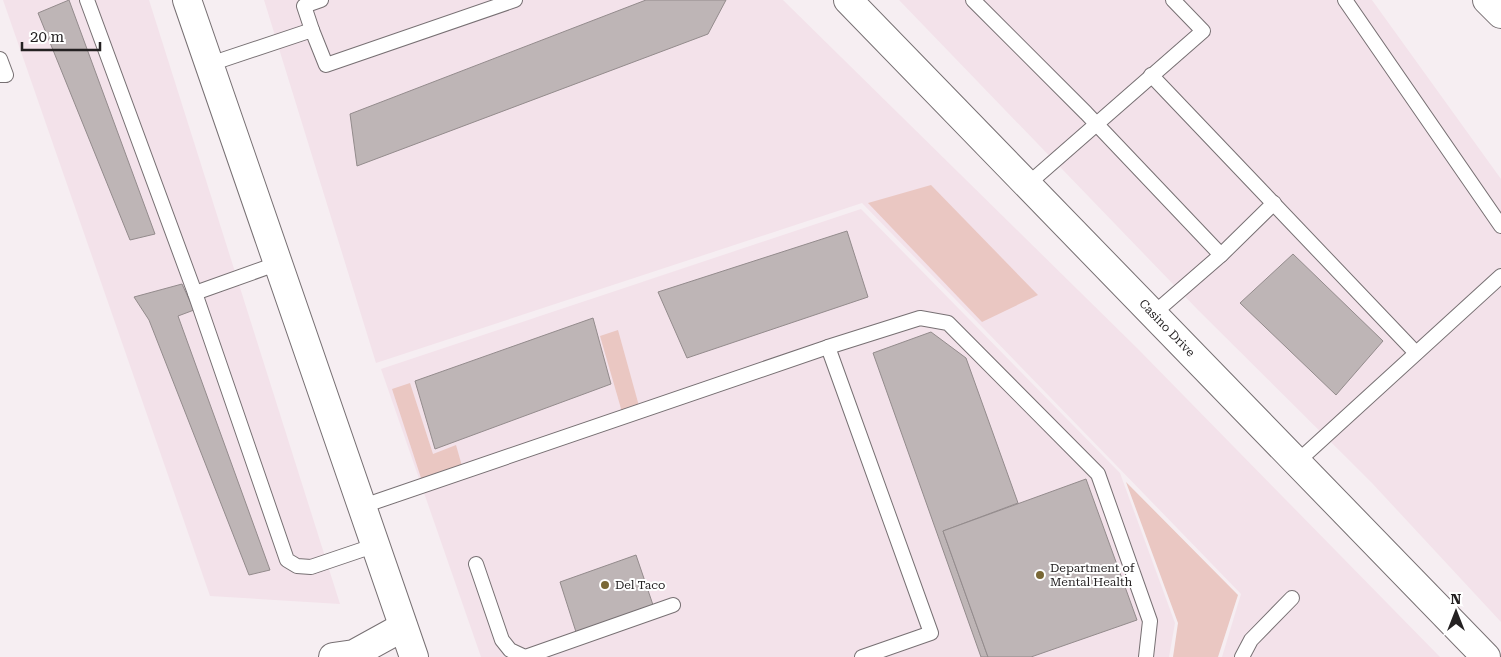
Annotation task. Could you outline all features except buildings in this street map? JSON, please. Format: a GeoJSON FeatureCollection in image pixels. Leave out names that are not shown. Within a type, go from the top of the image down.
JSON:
{"type":"FeatureCollection","features":[{"type":"Feature","properties":{"kind":"main road"},"geometry":{"type":"LineString","coordinates":[[187,0],[364,506],[414,657]]}},
{"type":"Feature","properties":{"kind":"main road","name":"Casino Drive"},"geometry":{"type":"LineString","coordinates":[[848,0],[1486,657]]}},
{"type":"Feature","properties":{"kind":"main road"},"geometry":{"type":"LineString","coordinates":[[1487,0],[1501,14]]}},
{"type":"Feature","properties":{"kind":"main road"},"geometry":{"type":"LineString","coordinates":[[334,657],[354,654],[404,627]]}},
{"type":"Feature","properties":{"kind":"lane"},"geometry":{"type":"LineString","coordinates":[[87,0],[195,293],[287,560],[297,566],[311,567],[376,545]]}},
{"type":"Feature","properties":{"kind":"lane"},"geometry":{"type":"LineString","coordinates":[[321,0],[303,3],[326,65],[515,0]]}},
{"type":"Feature","properties":{"kind":"lane"},"geometry":{"type":"LineString","coordinates":[[973,0],[1221,254]]}},
{"type":"Feature","properties":{"kind":"lane"},"geometry":{"type":"LineString","coordinates":[[1028,184],[1203,31],[1173,0]]}},
{"type":"Feature","properties":{"kind":"lane"},"geometry":{"type":"LineString","coordinates":[[1345,0],[1501,226]]}},
{"type":"Feature","properties":{"kind":"lane"},"geometry":{"type":"LineString","coordinates":[[210,64],[312,30]]}},
{"type":"Feature","properties":{"kind":"lane"},"geometry":{"type":"LineString","coordinates":[[0,59],[6,75],[0,75]]}},
{"type":"Feature","properties":{"kind":"lane"},"geometry":{"type":"LineString","coordinates":[[1151,75],[1416,353]]}},
{"type":"Feature","properties":{"kind":"lane"},"geometry":{"type":"LineString","coordinates":[[1153,314],[1221,254],[1274,203]]}},
{"type":"Feature","properties":{"kind":"lane"},"geometry":{"type":"LineString","coordinates":[[195,293],[278,263]]}},
{"type":"Feature","properties":{"kind":"lane"},"geometry":{"type":"LineString","coordinates":[[1297,462],[1501,276]]}},
{"type":"Feature","properties":{"kind":"lane"},"geometry":{"type":"LineString","coordinates":[[364,506],[828,347],[920,318],[948,323],[1098,474],[1150,621],[1146,657]]}},
{"type":"Feature","properties":{"kind":"lane"},"geometry":{"type":"LineString","coordinates":[[828,347],[931,633],[862,657]]}},
{"type":"Feature","properties":{"kind":"lane"},"geometry":{"type":"LineString","coordinates":[[476,564],[502,640],[510,650],[525,657],[673,605]]}},
{"type":"Feature","properties":{"kind":"lane"},"geometry":{"type":"LineString","coordinates":[[1242,657],[1251,640],[1292,598]]}},
{"type":"Feature","properties":{"kind":"shaded area"},"geometry":{"type":"Polygon","coordinates":[[[3,0],[149,0],[340,604],[210,596],[3,0]]]}},
{"type":"Feature","properties":{"kind":"shaded area"},"geometry":{"type":"Polygon","coordinates":[[[264,0],[783,0],[1137,348],[1440,657],[1222,657],[1241,594],[862,203],[376,363],[264,0]]]}},
{"type":"Feature","properties":{"kind":"shaded area"},"geometry":{"type":"Polygon","coordinates":[[[899,0],[1372,0],[1501,179],[1501,622],[1371,482],[1198,310],[899,0]]]}},
{"type":"Feature","properties":{"kind":"shaded area"},"geometry":{"type":"Polygon","coordinates":[[[931,185],[1038,295],[982,322],[868,203],[931,185]]]}},
{"type":"Feature","properties":{"kind":"shaded area"},"geometry":{"type":"Polygon","coordinates":[[[861,209],[1120,473],[1175,623],[1169,657],[481,657],[381,369],[861,209]]]}},
{"type":"Feature","properties":{"kind":"shaded area"},"geometry":{"type":"Polygon","coordinates":[[[618,330],[639,406],[622,412],[600,336],[618,330]]]}},
{"type":"Feature","properties":{"kind":"shaded area"},"geometry":{"type":"Polygon","coordinates":[[[410,383],[433,454],[456,445],[462,466],[422,481],[392,389],[410,383]]]}},
{"type":"Feature","properties":{"kind":"shaded area"},"geometry":{"type":"Polygon","coordinates":[[[1126,482],[1238,595],[1218,657],[1173,657],[1178,623],[1126,482]]]}},
{"type":"Feature","properties":{"kind":"place","name":"Department of Mental Health"},"geometry":{"type":"Point","coordinates":[1040,575]}},
{"type":"Feature","properties":{"kind":"place","name":"Del Taco"},"geometry":{"type":"Point","coordinates":[605,585]}}]}
